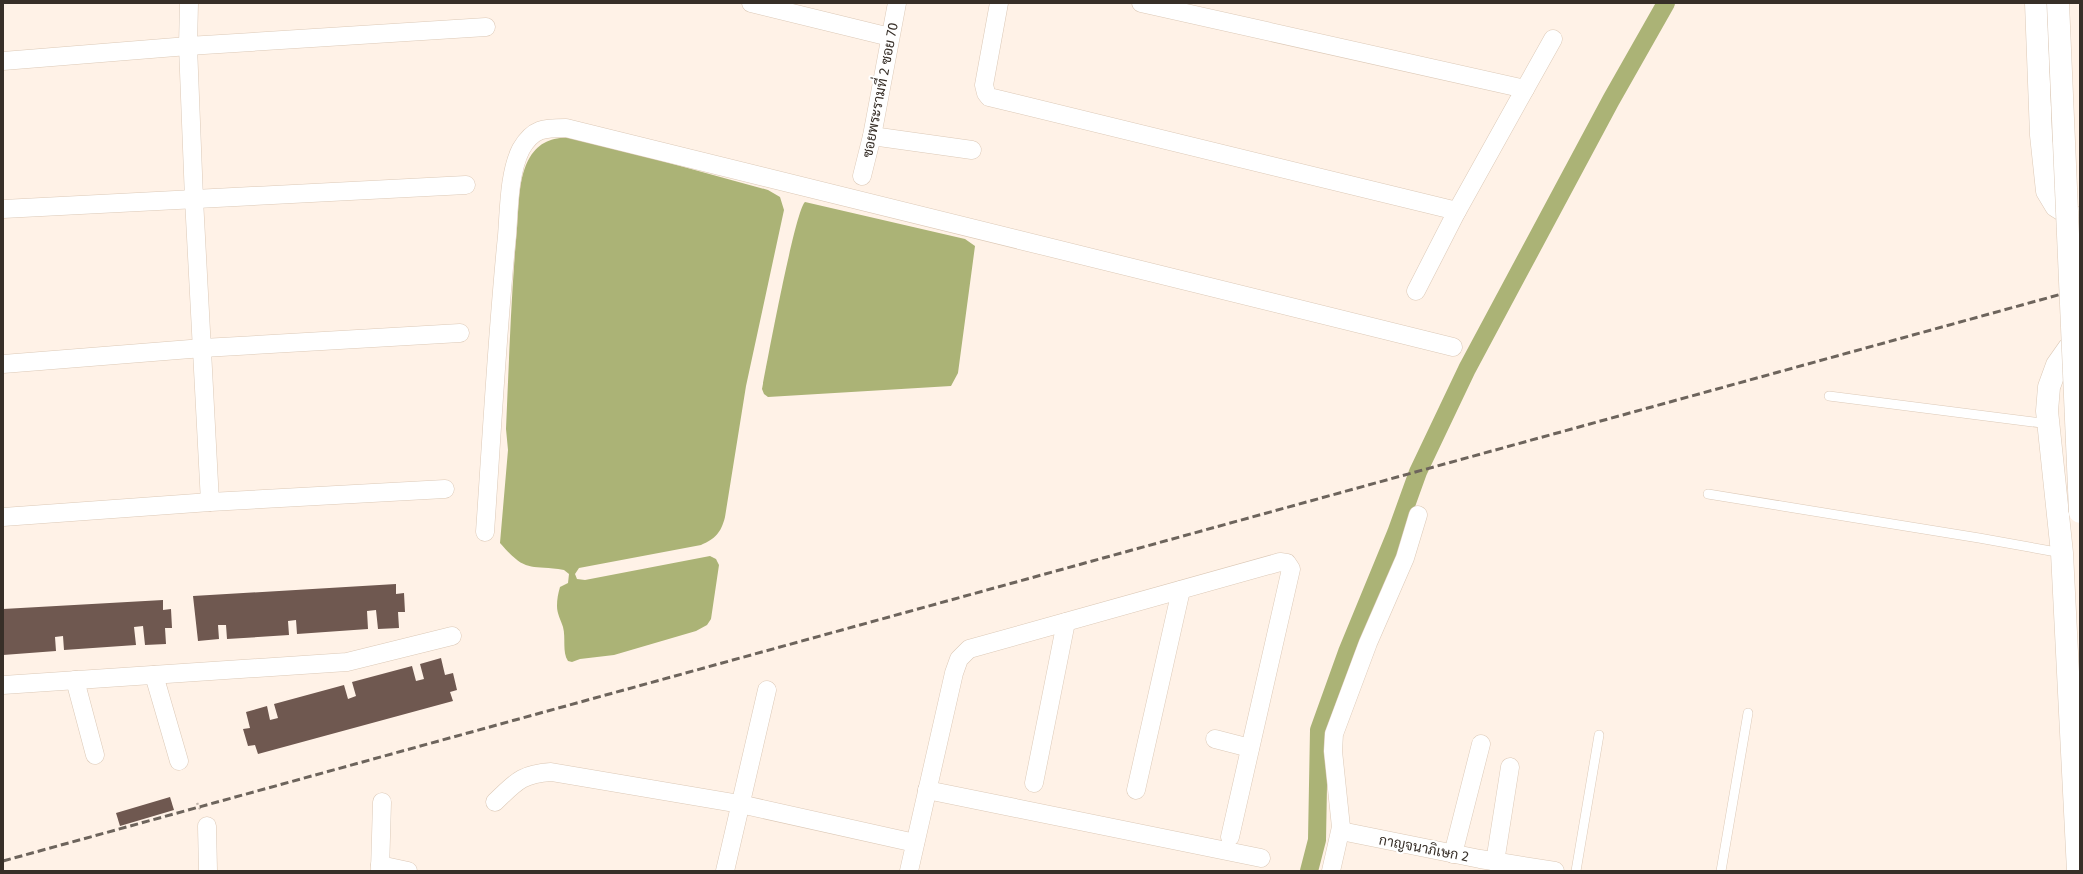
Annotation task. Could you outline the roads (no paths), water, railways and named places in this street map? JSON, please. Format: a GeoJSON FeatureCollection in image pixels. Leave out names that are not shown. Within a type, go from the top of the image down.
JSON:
{"type":"FeatureCollection","features":[{"type":"Feature","properties":{"kind":"main road"},"geometry":{"type":"LineString","coordinates":[[2036,3],[2041,135],[2047,191],[2056,206],[2080,221]]}},
{"type":"Feature","properties":{"kind":"main road"},"geometry":{"type":"LineString","coordinates":[[2058,3],[2080,512]]}},
{"type":"Feature","properties":{"kind":"main road"},"geometry":{"type":"LineString","coordinates":[[2078,871],[2062,553],[2049,424],[2049,387],[2057,365],[2069,348],[2080,346]]}},
{"type":"Feature","properties":{"kind":"street"},"geometry":{"type":"LineString","coordinates":[[189,3],[188,46],[194,199],[210,502]]}},
{"type":"Feature","properties":{"kind":"street"},"geometry":{"type":"LineString","coordinates":[[753,3],[890,37]]}},
{"type":"Feature","properties":{"kind":"street","name":"ซอยพระรามที่ 2 ซอย 70"},"geometry":{"type":"LineString","coordinates":[[862,176],[872,136],[897,3]]}},
{"type":"Feature","properties":{"kind":"street"},"geometry":{"type":"LineString","coordinates":[[999,3],[984,85],[986,93],[989,97],[1457,211]]}},
{"type":"Feature","properties":{"kind":"street"},"geometry":{"type":"LineString","coordinates":[[1141,3],[1525,88]]}},
{"type":"Feature","properties":{"kind":"street"},"geometry":{"type":"LineString","coordinates":[[3,61],[188,46],[486,27]]}},
{"type":"Feature","properties":{"kind":"street"},"geometry":{"type":"LineString","coordinates":[[1416,291],[1457,211],[1553,39]]}},
{"type":"Feature","properties":{"kind":"street"},"geometry":{"type":"LineString","coordinates":[[485,532],[504,264],[513,177],[516,160],[521,149],[531,135],[544,128],[566,128],[1453,346]]}},
{"type":"Feature","properties":{"kind":"street"},"geometry":{"type":"LineString","coordinates":[[872,136],[972,150]]}},
{"type":"Feature","properties":{"kind":"street"},"geometry":{"type":"LineString","coordinates":[[3,209],[466,185]]}},
{"type":"Feature","properties":{"kind":"street"},"geometry":{"type":"LineString","coordinates":[[3,364],[203,348],[460,333]]}},
{"type":"Feature","properties":{"kind":"street"},"geometry":{"type":"LineString","coordinates":[[3,517],[210,502],[445,489]]}},
{"type":"Feature","properties":{"kind":"street"},"geometry":{"type":"LineString","coordinates":[[1331,871],[1341,831],[1341,818],[1333,751],[1334,734],[1368,643],[1405,558],[1418,514]]}},
{"type":"Feature","properties":{"kind":"street"},"geometry":{"type":"LineString","coordinates":[[909,871],[959,659],[969,649],[1280,562],[1287,563],[1291,569],[1230,837]]}},
{"type":"Feature","properties":{"kind":"street"},"geometry":{"type":"LineString","coordinates":[[1136,790],[1181,590]]}},
{"type":"Feature","properties":{"kind":"street"},"geometry":{"type":"LineString","coordinates":[[1034,783],[1066,622]]}},
{"type":"Feature","properties":{"kind":"street"},"geometry":{"type":"LineString","coordinates":[[3,685],[347,662],[452,636]]}},
{"type":"Feature","properties":{"kind":"street"},"geometry":{"type":"LineString","coordinates":[[154,675],[179,761]]}},
{"type":"Feature","properties":{"kind":"street"},"geometry":{"type":"LineString","coordinates":[[75,680],[95,755]]}},
{"type":"Feature","properties":{"kind":"street"},"geometry":{"type":"LineString","coordinates":[[725,871],[767,690]]}},
{"type":"Feature","properties":{"kind":"street"},"geometry":{"type":"LineString","coordinates":[[1215,739],[1250,748]]}},
{"type":"Feature","properties":{"kind":"street"},"geometry":{"type":"LineString","coordinates":[[1453,854],[1481,744]]}},
{"type":"Feature","properties":{"kind":"street"},"geometry":{"type":"LineString","coordinates":[[1495,862],[1510,767]]}},
{"type":"Feature","properties":{"kind":"street"},"geometry":{"type":"LineString","coordinates":[[495,802],[520,779],[534,773],[551,772],[740,804],[915,843]]}},
{"type":"Feature","properties":{"kind":"street"},"geometry":{"type":"LineString","coordinates":[[927,790],[1261,858]]}},
{"type":"Feature","properties":{"kind":"street"},"geometry":{"type":"LineString","coordinates":[[382,802],[380,868],[408,871]]}},
{"type":"Feature","properties":{"kind":"street"},"geometry":{"type":"LineString","coordinates":[[207,826],[208,871]]}},
{"type":"Feature","properties":{"kind":"street","name":"กาญจนาภิเษก 2"},"geometry":{"type":"LineString","coordinates":[[1341,831],[1495,862],[1555,871]]}},
{"type":"Feature","properties":{"kind":"lane"},"geometry":{"type":"LineString","coordinates":[[1829,396],[2049,424]]}},
{"type":"Feature","properties":{"kind":"lane"},"geometry":{"type":"LineString","coordinates":[[1708,494],[2062,553]]}},
{"type":"Feature","properties":{"kind":"lane"},"geometry":{"type":"LineString","coordinates":[[1722,871],[1748,713]]}},
{"type":"Feature","properties":{"kind":"lane"},"geometry":{"type":"LineString","coordinates":[[1576,871],[1599,735]]}},
{"type":"Feature","properties":{"kind":"waterway"},"geometry":{"type":"LineString","coordinates":[[1309,871],[1317,840],[1319,730],[1347,652],[1396,533],[1418,472],[1467,369],[1611,100],[1666,3]]}},
{"type":"Feature","properties":{"kind":"railway"},"geometry":{"type":"LineString","coordinates":[[3,861],[2080,289]]}}]}
